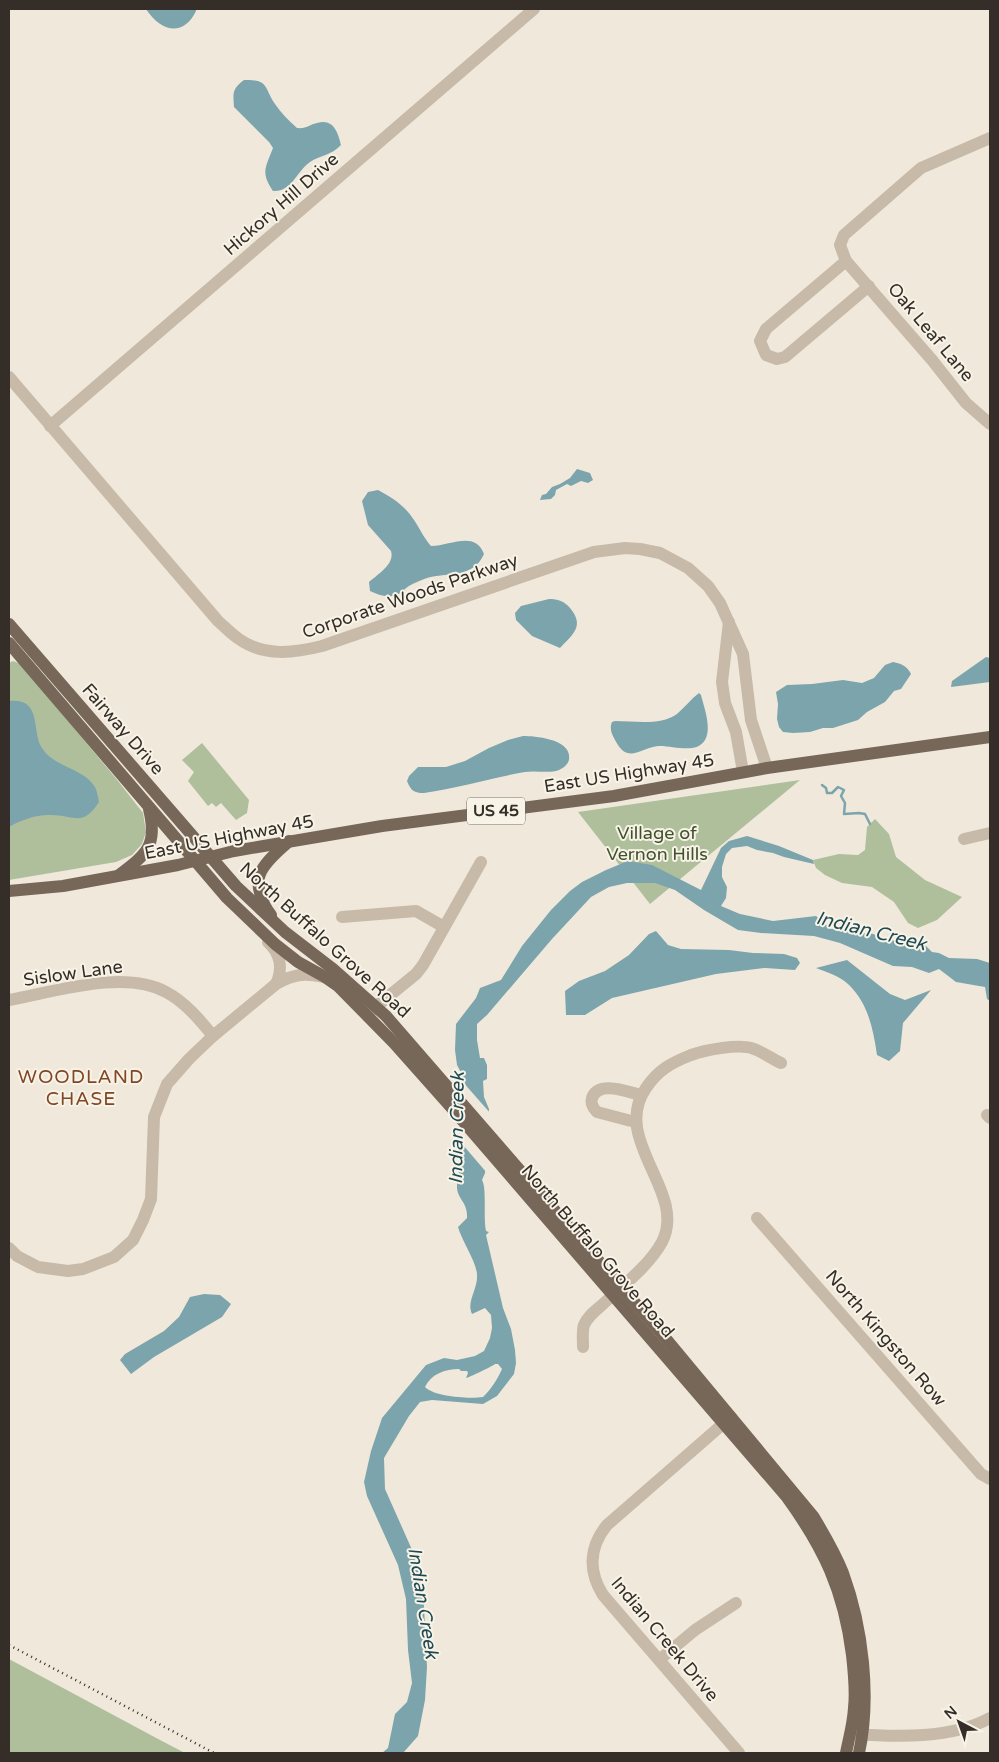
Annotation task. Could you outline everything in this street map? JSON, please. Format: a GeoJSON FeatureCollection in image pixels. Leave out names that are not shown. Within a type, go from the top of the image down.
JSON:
{"type":"FeatureCollection","features":[{"type":"Feature","properties":{"kind":"main road","name":"Fairway Drive"},"geometry":{"type":"LineString","coordinates":[[9,624],[15,648],[194,861]]}},
{"type":"Feature","properties":{"kind":"main road","name":"Fairway Drive"},"geometry":{"type":"LineString","coordinates":[[15,648],[210,857]]}},
{"type":"Feature","properties":{"kind":"main road","name":"East US Highway 45"},"geometry":{"type":"LineString","coordinates":[[9,891],[63,886],[116,877],[289,841],[382,826],[614,796],[767,768],[990,737]]}},
{"type":"Feature","properties":{"kind":"main road"},"geometry":{"type":"LineString","coordinates":[[116,877],[136,861],[153,838],[148,806]]}},
{"type":"Feature","properties":{"kind":"main road"},"geometry":{"type":"LineString","coordinates":[[285,932],[267,910],[259,892],[259,874],[268,861],[289,841]]}},
{"type":"Feature","properties":{"kind":"main road","name":"North Buffalo Grove Road"},"geometry":{"type":"LineString","coordinates":[[210,857],[242,892],[285,932],[332,969],[372,1010],[454,1102],[728,1420],[791,1502],[805,1522],[832,1573],[843,1604],[854,1676],[854,1707],[857,1734]]}},
{"type":"Feature","properties":{"kind":"main road","name":"North Buffalo Grove Road"},"geometry":{"type":"LineString","coordinates":[[194,861],[239,910],[275,944],[298,962],[325,977],[372,1010]]}},
{"type":"Feature","properties":{"kind":"main road"},"geometry":{"type":"LineString","coordinates":[[846,1753],[857,1734]]}},
{"type":"Feature","properties":{"kind":"main road"},"geometry":{"type":"LineString","coordinates":[[857,1734],[859,1753]]}},
{"type":"Feature","properties":{"kind":"street","name":"Hickory Hill Drive"},"geometry":{"type":"LineString","coordinates":[[50,426],[534,9]]}},
{"type":"Feature","properties":{"kind":"street"},"geometry":{"type":"LineString","coordinates":[[869,286],[785,357],[777,359],[766,355],[760,342],[766,330],[846,261],[840,245],[844,235],[921,168],[990,138]]}},
{"type":"Feature","properties":{"kind":"street","name":"Oak Leaf Lane"},"geometry":{"type":"LineString","coordinates":[[846,261],[932,360],[966,403],[990,424]]}},
{"type":"Feature","properties":{"kind":"street","name":"Corporate Woods Parkway"},"geometry":{"type":"LineString","coordinates":[[9,377],[218,622],[240,640],[266,650],[283,653],[322,646],[594,552],[612,548],[640,549],[660,553],[688,568],[708,586],[720,603],[743,654],[751,720],[767,768]]}},
{"type":"Feature","properties":{"kind":"street"},"geometry":{"type":"LineString","coordinates":[[729,622],[722,682],[725,704],[736,732],[743,772]]}},
{"type":"Feature","properties":{"kind":"street"},"geometry":{"type":"LineString","coordinates":[[964,839],[990,833]]}},
{"type":"Feature","properties":{"kind":"street"},"geometry":{"type":"LineString","coordinates":[[372,1010],[420,969],[481,862]]}},
{"type":"Feature","properties":{"kind":"street"},"geometry":{"type":"LineString","coordinates":[[239,910],[240,917],[271,945],[278,955],[280,965],[276,984]]}},
{"type":"Feature","properties":{"kind":"street"},"geometry":{"type":"LineString","coordinates":[[342,917],[373,916],[416,911],[444,927]]}},
{"type":"Feature","properties":{"kind":"street"},"geometry":{"type":"LineString","coordinates":[[9,1248],[17,1256],[38,1267],[68,1271],[83,1269],[114,1257],[133,1240],[151,1199],[154,1117],[167,1084],[213,1036],[276,984],[293,975],[310,974],[325,977]]}},
{"type":"Feature","properties":{"kind":"street","name":"Sislow Lane"},"geometry":{"type":"LineString","coordinates":[[9,1000],[113,982],[140,982],[166,992],[187,1007],[213,1036]]}},
{"type":"Feature","properties":{"kind":"street"},"geometry":{"type":"LineString","coordinates":[[583,1347],[583,1327],[590,1316],[644,1267],[662,1242],[668,1218],[664,1198],[643,1149],[635,1122],[641,1095],[655,1076],[674,1062],[697,1053],[739,1046],[753,1048],[781,1063]]}},
{"type":"Feature","properties":{"kind":"street"},"geometry":{"type":"LineString","coordinates":[[635,1122],[598,1112],[593,1108],[592,1102],[596,1092],[607,1088],[641,1095]]}},
{"type":"Feature","properties":{"kind":"street","name":"North Kingston Row"},"geometry":{"type":"LineString","coordinates":[[758,1218],[981,1474],[990,1479]]}},
{"type":"Feature","properties":{"kind":"street","name":"Indian Creek Drive"},"geometry":{"type":"LineString","coordinates":[[728,1420],[606,1525],[594,1546],[592,1559],[593,1573],[603,1595],[739,1753]]}},
{"type":"Feature","properties":{"kind":"street"},"geometry":{"type":"LineString","coordinates":[[659,1660],[696,1630],[736,1603]]}},
{"type":"Feature","properties":{"kind":"street"},"geometry":{"type":"LineString","coordinates":[[857,1734],[911,1737],[955,1730],[990,1720]]}},
{"type":"Feature","properties":{"kind":"green space"},"geometry":{"type":"Polygon","coordinates":[[[13,661],[21,664],[143,813],[146,832],[142,844],[132,855],[116,862],[9,880],[9,663],[13,661]]]}},
{"type":"Feature","properties":{"kind":"green space"},"geometry":{"type":"Polygon","coordinates":[[[202,743],[249,800],[247,813],[236,820],[221,803],[216,807],[212,803],[208,806],[188,781],[194,772],[182,760],[202,743]]]}},
{"type":"Feature","properties":{"kind":"green space","name":"Village of Vernon Hills"},"geometry":{"type":"Polygon","coordinates":[[[800,780],[650,904],[578,812],[800,780]]]}},
{"type":"Feature","properties":{"kind":"green space"},"geometry":{"type":"Polygon","coordinates":[[[875,819],[889,834],[896,857],[925,880],[962,897],[937,920],[918,928],[908,923],[894,902],[872,887],[842,883],[825,875],[816,868],[813,860],[839,854],[858,855],[865,850],[867,827],[875,819]]]}},
{"type":"Feature","properties":{"kind":"green space"},"geometry":{"type":"Polygon","coordinates":[[[9,1659],[160,1740],[185,1753],[9,1753],[9,1659]]]}},
{"type":"Feature","properties":{"kind":"water"},"geometry":{"type":"Polygon","coordinates":[[[146,9],[196,9],[196,11],[191,20],[185,25],[171,28],[158,22],[146,9]]]}},
{"type":"Feature","properties":{"kind":"water"},"geometry":{"type":"Polygon","coordinates":[[[244,80],[262,83],[280,111],[297,128],[323,122],[331,124],[338,135],[341,145],[310,162],[285,188],[273,191],[265,174],[266,165],[273,148],[234,107],[234,92],[237,86],[244,80]]]}},
{"type":"Feature","properties":{"kind":"water"},"geometry":{"type":"Polygon","coordinates":[[[577,469],[590,473],[593,480],[588,483],[581,481],[571,486],[567,484],[556,490],[555,495],[551,499],[540,500],[542,495],[546,494],[552,487],[570,478],[577,469]]]}},
{"type":"Feature","properties":{"kind":"water"},"geometry":{"type":"Polygon","coordinates":[[[378,490],[403,506],[431,546],[461,541],[475,543],[484,554],[479,562],[466,571],[427,578],[409,586],[396,595],[386,596],[370,591],[369,582],[385,568],[392,556],[391,551],[368,525],[362,501],[368,492],[378,490]]]}},
{"type":"Feature","properties":{"kind":"water"},"geometry":{"type":"Polygon","coordinates":[[[549,599],[558,600],[565,604],[570,608],[577,620],[576,630],[560,648],[532,636],[516,620],[515,613],[521,606],[549,599]]]}},
{"type":"Feature","properties":{"kind":"water"},"geometry":{"type":"Polygon","coordinates":[[[986,657],[990,658],[990,682],[951,687],[952,681],[986,657]]]}},
{"type":"Feature","properties":{"kind":"water"},"geometry":{"type":"Polygon","coordinates":[[[893,662],[904,666],[911,674],[901,689],[894,691],[885,702],[867,712],[858,720],[833,728],[823,728],[810,732],[783,732],[779,727],[776,692],[787,685],[843,680],[862,683],[874,678],[885,665],[893,662]]]}},
{"type":"Feature","properties":{"kind":"water"},"geometry":{"type":"Polygon","coordinates":[[[699,693],[708,724],[707,735],[701,745],[690,748],[658,746],[634,753],[625,752],[620,748],[612,734],[612,722],[655,721],[670,718],[677,714],[699,693]]]}},
{"type":"Feature","properties":{"kind":"water"},"geometry":{"type":"Polygon","coordinates":[[[9,701],[20,701],[27,704],[34,717],[39,741],[47,755],[83,775],[95,787],[99,802],[88,815],[78,818],[40,815],[9,827],[9,701]]]}},
{"type":"Feature","properties":{"kind":"water"},"geometry":{"type":"Polygon","coordinates":[[[523,736],[544,738],[559,743],[568,752],[568,762],[563,768],[555,771],[525,772],[424,793],[413,791],[407,781],[409,776],[418,767],[446,767],[465,761],[508,740],[523,736]]]}},
{"type":"Feature","properties":{"kind":"water","name":"Indian Creek"},"geometry":{"type":"Polygon","coordinates":[[[747,836],[779,846],[813,860],[814,864],[747,846],[732,848],[726,854],[722,867],[722,877],[727,887],[726,898],[721,906],[740,914],[773,921],[816,916],[831,929],[843,928],[857,934],[870,933],[898,942],[914,942],[926,946],[932,952],[949,958],[977,959],[990,963],[990,1001],[987,999],[985,987],[956,982],[939,969],[929,973],[912,967],[893,966],[840,943],[814,936],[738,930],[675,890],[655,883],[627,883],[609,887],[591,897],[477,1024],[480,1058],[484,1058],[487,1065],[487,1079],[483,1081],[484,1097],[489,1109],[485,1173],[482,1180],[485,1225],[486,1231],[489,1232],[486,1235],[503,1308],[511,1329],[516,1363],[514,1374],[497,1396],[483,1404],[432,1400],[420,1402],[409,1416],[384,1458],[385,1489],[413,1552],[423,1587],[427,1667],[425,1700],[418,1736],[403,1753],[382,1753],[388,1748],[395,1714],[407,1702],[412,1683],[408,1650],[406,1599],[398,1565],[367,1496],[364,1482],[371,1451],[382,1418],[426,1365],[444,1358],[457,1360],[475,1356],[484,1351],[492,1328],[491,1315],[485,1308],[472,1314],[470,1305],[477,1275],[472,1258],[458,1227],[467,1218],[467,1213],[457,1191],[461,1159],[457,1155],[455,1146],[459,1144],[464,1078],[457,1065],[455,1050],[456,1024],[476,998],[480,988],[501,980],[522,946],[551,910],[582,882],[628,861],[652,865],[701,890],[721,848],[729,841],[747,836]],[[498,1364],[466,1378],[467,1371],[459,1369],[444,1371],[431,1379],[425,1387],[444,1395],[469,1398],[483,1397],[494,1384],[502,1369],[498,1364]]]}},
{"type":"Feature","properties":{"kind":"water"},"geometry":{"type":"Polygon","coordinates":[[[656,931],[668,945],[681,949],[784,954],[797,958],[800,963],[795,970],[765,968],[716,974],[612,998],[585,1015],[566,1015],[565,991],[579,981],[605,971],[629,955],[649,934],[656,931]]]}},
{"type":"Feature","properties":{"kind":"water"},"geometry":{"type":"Polygon","coordinates":[[[847,960],[890,994],[905,1000],[931,990],[903,1023],[900,1051],[889,1061],[877,1055],[874,1035],[868,1016],[855,991],[833,974],[816,968],[847,960]]]}},
{"type":"Feature","properties":{"kind":"water"},"geometry":{"type":"Polygon","coordinates":[[[204,1294],[220,1295],[231,1304],[222,1317],[154,1357],[131,1374],[120,1360],[125,1354],[164,1331],[179,1317],[190,1297],[204,1294]]]}},
{"type":"Feature","properties":{"kind":"pier"},"geometry":{"type":"Polygon","coordinates":[[[462,1081],[491,1114],[487,1173],[457,1138],[462,1081]]]}},
{"type":"Feature","properties":{"kind":"waterway"},"geometry":{"type":"LineString","coordinates":[[822,785],[826,788],[827,793],[832,793],[838,787],[844,790],[841,796],[845,803],[844,814],[865,814],[870,824]]}},
{"type":"Feature","properties":{"kind":"railway"},"geometry":{"type":"LineString","coordinates":[[9,1645],[214,1753]]}},
{"type":"Feature","properties":{"kind":"district","name":"WOODLAND CHASE"},"geometry":{"type":"Point","coordinates":[81,1088]}}]}
